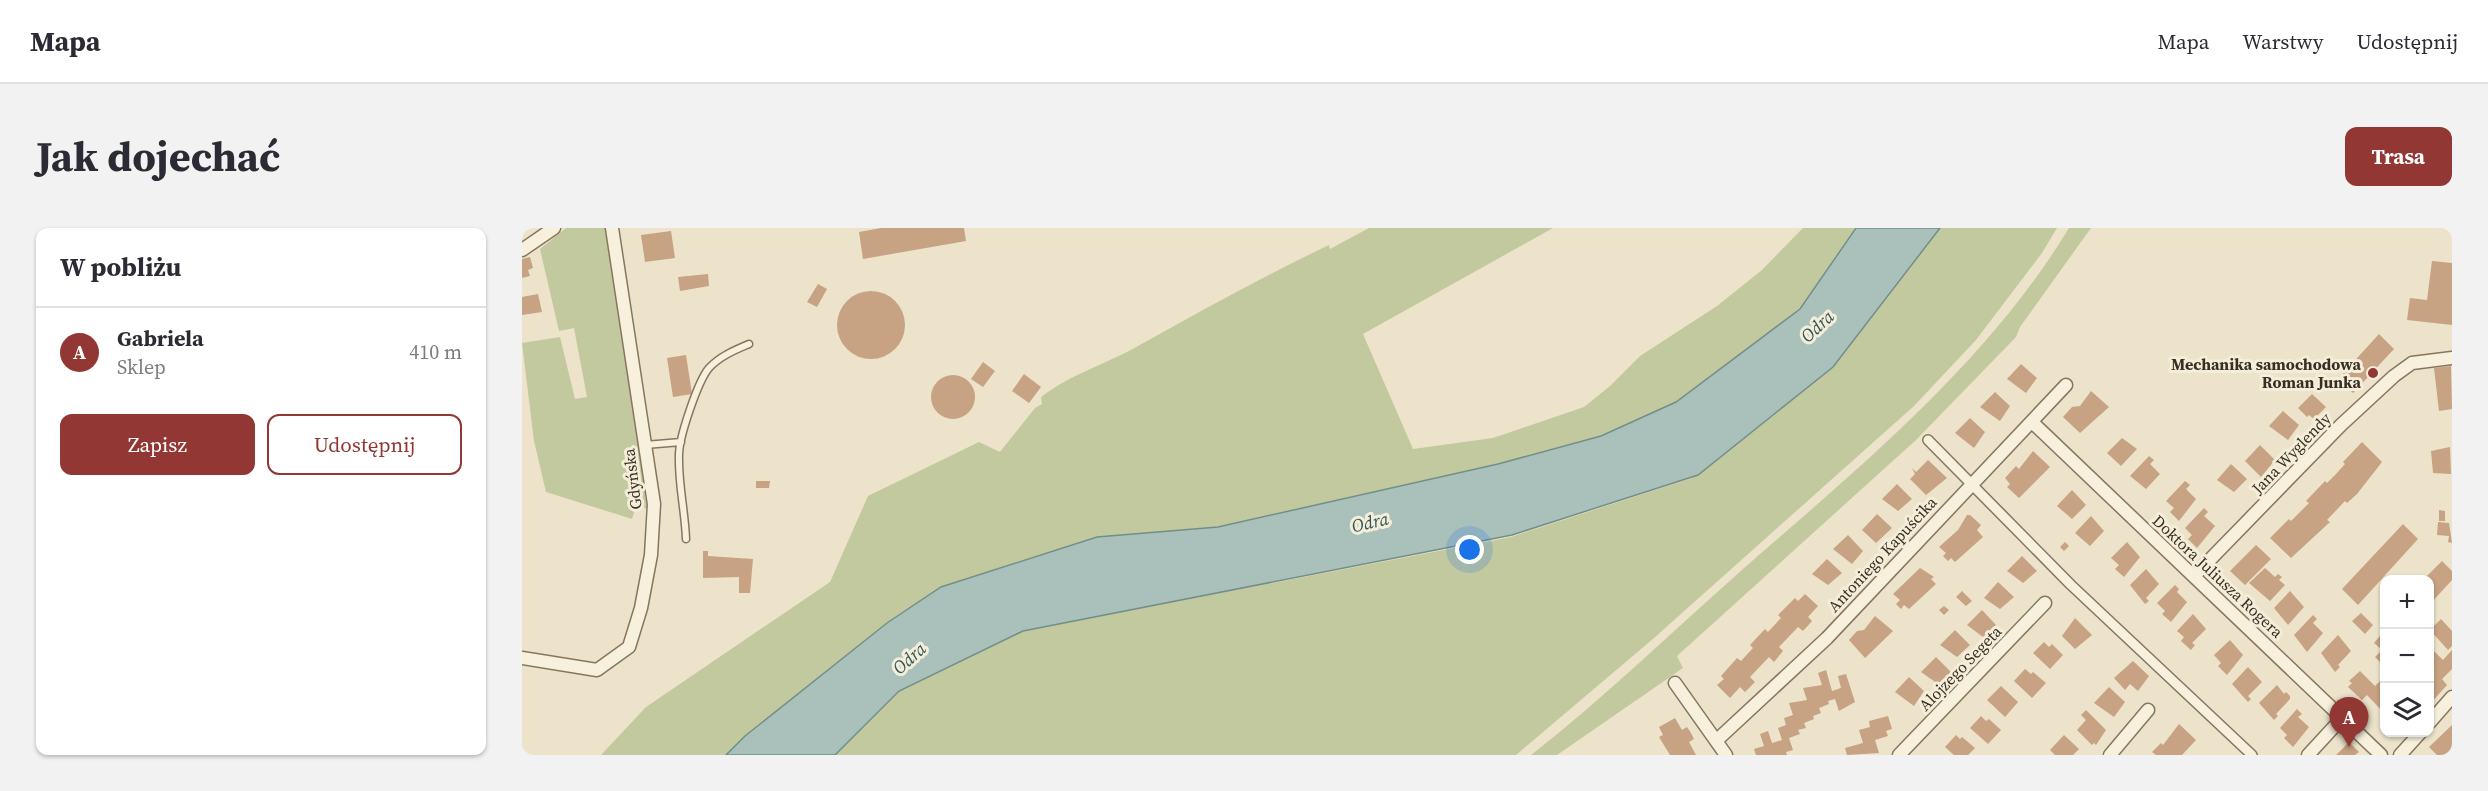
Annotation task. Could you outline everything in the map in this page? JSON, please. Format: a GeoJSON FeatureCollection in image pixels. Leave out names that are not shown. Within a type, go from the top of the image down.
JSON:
{"type":"FeatureCollection","features":[{"type":"Feature","properties":{"kind":"street"},"geometry":{"type":"LineString","coordinates":[[522,249],[554,228]]}},
{"type":"Feature","properties":{"kind":"street","name":"Gdyńska"},"geometry":{"type":"LineString","coordinates":[[522,658],[597,670],[629,647],[641,608],[651,555],[654,504],[612,228]]}},
{"type":"Feature","properties":{"kind":"street","name":"Jana Wyglendy"},"geometry":{"type":"LineString","coordinates":[[2195,575],[2341,425],[2394,376],[2412,363],[2452,358]]}},
{"type":"Feature","properties":{"kind":"street","name":"Antoniego Kapuścika"},"geometry":{"type":"LineString","coordinates":[[1717,740],[1827,638],[1970,484],[2066,385]]}},
{"type":"Feature","properties":{"kind":"street","name":"Doktora Juliusza Rogera"},"geometry":{"type":"LineString","coordinates":[[2032,422],[2195,575],[2381,755]]}},
{"type":"Feature","properties":{"kind":"street"},"geometry":{"type":"LineString","coordinates":[[1928,440],[2071,585],[2252,755]]}},
{"type":"Feature","properties":{"kind":"street","name":"Alojzego Segeta"},"geometry":{"type":"LineString","coordinates":[[1899,755],[2045,603]]}},
{"type":"Feature","properties":{"kind":"street"},"geometry":{"type":"LineString","coordinates":[[1675,683],[1726,755]]}},
{"type":"Feature","properties":{"kind":"street"},"geometry":{"type":"LineString","coordinates":[[2434,717],[2452,697]]}},
{"type":"Feature","properties":{"kind":"street"},"geometry":{"type":"LineString","coordinates":[[2110,755],[2148,710]]}},
{"type":"Feature","properties":{"kind":"street"},"geometry":{"type":"LineString","coordinates":[[2308,755],[2343,717]]}},
{"type":"Feature","properties":{"kind":"street"},"geometry":{"type":"LineString","coordinates":[[2400,755],[2416,737]]}},
{"type":"Feature","properties":{"kind":"lane"},"geometry":{"type":"LineString","coordinates":[[686,539],[678,454],[701,379],[725,355],[749,344]]}},
{"type":"Feature","properties":{"kind":"lane"},"geometry":{"type":"LineString","coordinates":[[645,445],[681,442]]}},
{"type":"Feature","properties":{"kind":"green space"},"geometry":{"type":"Polygon","coordinates":[[[566,228],[607,228],[647,509],[637,503],[632,519],[546,492],[534,441],[522,343],[560,337],[575,399],[587,397],[574,328],[559,331],[540,249],[566,228]]]}},
{"type":"Feature","properties":{"kind":"green space"},"geometry":{"type":"Polygon","coordinates":[[[1369,228],[1553,228],[1363,334],[1413,449],[1493,438],[1584,407],[1610,386],[1640,356],[1717,306],[1762,270],[1803,228],[1855,228],[1800,309],[1676,402],[1601,436],[1498,464],[1218,527],[1097,537],[941,587],[887,623],[745,736],[726,755],[601,755],[646,707],[830,582],[868,496],[979,442],[1000,452],[1035,408],[1042,404],[1041,397],[1053,389],[1281,269],[1329,245],[1330,249],[1369,228]]]}},
{"type":"Feature","properties":{"kind":"green space"},"geometry":{"type":"Polygon","coordinates":[[[1940,228],[2057,228],[2042,253],[1976,340],[1914,406],[1654,638],[1516,755],[835,755],[899,691],[1023,631],[1511,537],[1692,478],[1833,367],[1940,228]]]}},
{"type":"Feature","properties":{"kind":"green space"},"geometry":{"type":"Polygon","coordinates":[[[2069,228],[2091,228],[2020,327],[2016,337],[1916,440],[1677,656],[1683,668],[1557,755],[1531,755],[1612,687],[1920,410],[2000,324],[2036,277],[2069,228]]]}},
{"type":"Feature","properties":{"kind":"water","name":"Odra"},"geometry":{"type":"Polygon","coordinates":[[[1856,228],[1940,228],[1833,367],[1698,475],[1512,535],[1023,631],[899,691],[835,755],[726,755],[745,736],[887,623],[941,587],[1097,537],[1218,527],[1498,464],[1601,436],[1676,402],[1800,309],[1856,228]]]}},
{"type":"Feature","properties":{"kind":"building"},"geometry":{"type":"Polygon","coordinates":[[[881,228],[964,228],[966,241],[863,259],[859,232],[881,228]]]}},
{"type":"Feature","properties":{"kind":"building"},"geometry":{"type":"Polygon","coordinates":[[[671,231],[675,258],[645,262],[641,235],[671,231]]]}},
{"type":"Feature","properties":{"kind":"building"},"geometry":{"type":"Polygon","coordinates":[[[530,257],[533,268],[528,270],[530,276],[522,278],[522,259],[530,257]]]}},
{"type":"Feature","properties":{"kind":"building"},"geometry":{"type":"Polygon","coordinates":[[[2432,261],[2452,263],[2452,325],[2407,320],[2410,298],[2427,300],[2432,261]]]}},
{"type":"Feature","properties":{"kind":"building"},"geometry":{"type":"Polygon","coordinates":[[[708,274],[709,286],[680,291],[678,277],[708,274]]]}},
{"type":"Feature","properties":{"kind":"building"},"geometry":{"type":"Polygon","coordinates":[[[818,284],[827,289],[817,307],[807,302],[818,284]]]}},
{"type":"Feature","properties":{"kind":"building"},"geometry":{"type":"Polygon","coordinates":[[[871,291],[884,294],[895,301],[902,312],[905,325],[902,338],[895,349],[884,356],[871,359],[858,356],[847,349],[840,338],[837,325],[840,312],[847,301],[858,294],[871,291]]]}},
{"type":"Feature","properties":{"kind":"building"},"geometry":{"type":"Polygon","coordinates":[[[538,294],[542,312],[522,315],[522,297],[538,294]]]}},
{"type":"Feature","properties":{"kind":"building"},"geometry":{"type":"Polygon","coordinates":[[[2379,334],[2394,349],[2353,393],[2338,379],[2379,334]]]}},
{"type":"Feature","properties":{"kind":"building"},"geometry":{"type":"Polygon","coordinates":[[[686,355],[692,394],[673,397],[667,358],[686,355]]]}},
{"type":"Feature","properties":{"kind":"building"},"geometry":{"type":"Polygon","coordinates":[[[983,362],[995,371],[983,387],[971,379],[983,362]]]}},
{"type":"Feature","properties":{"kind":"building"},"geometry":{"type":"Polygon","coordinates":[[[2021,364],[2037,378],[2026,393],[2007,379],[2021,364]]]}},
{"type":"Feature","properties":{"kind":"building"},"geometry":{"type":"Polygon","coordinates":[[[2451,366],[2452,409],[2439,411],[2434,368],[2451,366]]]}},
{"type":"Feature","properties":{"kind":"building"},"geometry":{"type":"Polygon","coordinates":[[[1024,374],[1041,387],[1029,403],[1012,391],[1024,374]]]}},
{"type":"Feature","properties":{"kind":"building"},"geometry":{"type":"Polygon","coordinates":[[[953,375],[969,381],[975,397],[969,413],[953,419],[937,413],[931,397],[937,381],[953,375]]]}},
{"type":"Feature","properties":{"kind":"building"},"geometry":{"type":"Polygon","coordinates":[[[2091,391],[2109,407],[2080,433],[2063,417],[2072,407],[2080,406],[2091,391]]]}},
{"type":"Feature","properties":{"kind":"building"},"geometry":{"type":"Polygon","coordinates":[[[1995,392],[2010,406],[2000,421],[1980,407],[1995,392]]]}},
{"type":"Feature","properties":{"kind":"building"},"geometry":{"type":"Polygon","coordinates":[[[2312,394],[2326,407],[2314,419],[2309,415],[2307,417],[2298,408],[2312,394]]]}},
{"type":"Feature","properties":{"kind":"building"},"geometry":{"type":"Polygon","coordinates":[[[2283,411],[2299,425],[2288,440],[2269,426],[2283,411]]]}},
{"type":"Feature","properties":{"kind":"building"},"geometry":{"type":"Polygon","coordinates":[[[1970,418],[1985,432],[1974,448],[1955,433],[1970,418]]]}},
{"type":"Feature","properties":{"kind":"building"},"geometry":{"type":"Polygon","coordinates":[[[2122,438],[2137,449],[2121,466],[2107,453],[2122,438]]]}},
{"type":"Feature","properties":{"kind":"building"},"geometry":{"type":"Polygon","coordinates":[[[2362,442],[2382,462],[2357,494],[2347,503],[2345,501],[2327,520],[2330,522],[2291,558],[2270,538],[2309,503],[2306,501],[2325,481],[2327,483],[2336,474],[2345,464],[2343,462],[2362,442]]]}},
{"type":"Feature","properties":{"kind":"building"},"geometry":{"type":"Polygon","coordinates":[[[2260,445],[2275,460],[2261,477],[2245,461],[2260,445]]]}},
{"type":"Feature","properties":{"kind":"building"},"geometry":{"type":"Polygon","coordinates":[[[2450,447],[2451,474],[2433,473],[2431,451],[2450,447]]]}},
{"type":"Feature","properties":{"kind":"building"},"geometry":{"type":"Polygon","coordinates":[[[2033,451],[2050,467],[2019,498],[2007,487],[2010,484],[2005,478],[2016,466],[2019,469],[2033,451]]]}},
{"type":"Feature","properties":{"kind":"building"},"geometry":{"type":"Polygon","coordinates":[[[2149,456],[2154,460],[2150,464],[2160,474],[2146,489],[2130,476],[2149,456]]]}},
{"type":"Feature","properties":{"kind":"building"},"geometry":{"type":"Polygon","coordinates":[[[1928,460],[1947,478],[1926,495],[1910,479],[1915,474],[1912,468],[1916,472],[1928,460]]]}},
{"type":"Feature","properties":{"kind":"building"},"geometry":{"type":"Polygon","coordinates":[[[2231,464],[2247,479],[2234,492],[2217,480],[2231,464]]]}},
{"type":"Feature","properties":{"kind":"building"},"geometry":{"type":"Polygon","coordinates":[[[756,481],[770,481],[769,488],[756,488],[756,481]]]}},
{"type":"Feature","properties":{"kind":"building"},"geometry":{"type":"Polygon","coordinates":[[[2185,481],[2190,485],[2186,489],[2196,499],[2179,521],[2170,512],[2174,508],[2166,501],[2185,481]]]}},
{"type":"Feature","properties":{"kind":"building"},"geometry":{"type":"Polygon","coordinates":[[[1897,484],[1912,499],[1898,511],[1882,499],[1897,484]]]}},
{"type":"Feature","properties":{"kind":"building"},"geometry":{"type":"Polygon","coordinates":[[[2072,490],[2086,505],[2072,519],[2057,506],[2072,490]]]}},
{"type":"Feature","properties":{"kind":"building"},"geometry":{"type":"Polygon","coordinates":[[[2204,508],[2208,512],[2204,516],[2215,526],[2197,548],[2188,539],[2192,535],[2185,528],[2204,508]]]}},
{"type":"Feature","properties":{"kind":"building"},"geometry":{"type":"Polygon","coordinates":[[[2439,510],[2445,511],[2445,521],[2439,521],[2439,510]]]}},
{"type":"Feature","properties":{"kind":"building"},"geometry":{"type":"Polygon","coordinates":[[[1877,514],[1892,528],[1876,543],[1862,530],[1877,514]]]}},
{"type":"Feature","properties":{"kind":"building"},"geometry":{"type":"Polygon","coordinates":[[[1967,515],[1981,525],[1977,530],[1983,537],[1955,562],[1951,558],[1948,561],[1943,556],[1946,553],[1939,547],[1958,530],[1967,515]]]}},
{"type":"Feature","properties":{"kind":"building"},"geometry":{"type":"Polygon","coordinates":[[[2091,516],[2104,531],[2090,546],[2075,533],[2091,516]]]}},
{"type":"Feature","properties":{"kind":"building"},"geometry":{"type":"Polygon","coordinates":[[[2438,522],[2449,523],[2452,543],[2448,542],[2449,536],[2437,535],[2438,522]]]}},
{"type":"Feature","properties":{"kind":"building"},"geometry":{"type":"Polygon","coordinates":[[[2403,524],[2418,539],[2385,575],[2380,575],[2380,581],[2358,605],[2342,589],[2403,524]]]}},
{"type":"Feature","properties":{"kind":"building"},"geometry":{"type":"Polygon","coordinates":[[[1848,535],[1863,551],[1852,564],[1833,549],[1848,535]]]}},
{"type":"Feature","properties":{"kind":"building"},"geometry":{"type":"Polygon","coordinates":[[[2065,542],[2069,546],[2064,551],[2060,547],[2065,542]]]}},
{"type":"Feature","properties":{"kind":"building"},"geometry":{"type":"Polygon","coordinates":[[[2127,542],[2140,557],[2124,577],[2115,569],[2119,565],[2111,558],[2127,542]]]}},
{"type":"Feature","properties":{"kind":"building"},"geometry":{"type":"Polygon","coordinates":[[[2256,545],[2271,559],[2245,585],[2230,571],[2256,545]]]}},
{"type":"Feature","properties":{"kind":"building"},"geometry":{"type":"Polygon","coordinates":[[[703,551],[708,551],[708,556],[753,559],[750,593],[739,593],[739,577],[703,578],[703,551]]]}},
{"type":"Feature","properties":{"kind":"building"},"geometry":{"type":"Polygon","coordinates":[[[2022,556],[2037,571],[2023,583],[2007,571],[2022,556]]]}},
{"type":"Feature","properties":{"kind":"building"},"geometry":{"type":"Polygon","coordinates":[[[1827,559],[1842,573],[1828,585],[1812,574],[1827,559]]]}},
{"type":"Feature","properties":{"kind":"building"},"geometry":{"type":"Polygon","coordinates":[[[2442,561],[2452,571],[2452,580],[2434,600],[2434,575],[2428,575],[2442,561]]]}},
{"type":"Feature","properties":{"kind":"building"},"geometry":{"type":"Polygon","coordinates":[[[1920,568],[1934,577],[1931,579],[1936,584],[1909,609],[1904,605],[1901,609],[1896,604],[1900,600],[1893,594],[1920,568]]]}},
{"type":"Feature","properties":{"kind":"building"},"geometry":{"type":"Polygon","coordinates":[[[2265,568],[2275,577],[2278,574],[2282,577],[2279,580],[2285,585],[2270,601],[2249,583],[2265,568]]]}},
{"type":"Feature","properties":{"kind":"building"},"geometry":{"type":"Polygon","coordinates":[[[2146,569],[2159,584],[2146,598],[2149,601],[2145,604],[2130,585],[2146,569]]]}},
{"type":"Feature","properties":{"kind":"building"},"geometry":{"type":"Polygon","coordinates":[[[1998,582],[2014,597],[2000,609],[1984,598],[1998,582]]]}},
{"type":"Feature","properties":{"kind":"building"},"geometry":{"type":"Polygon","coordinates":[[[2175,585],[2179,589],[2177,592],[2187,602],[2171,622],[2162,614],[2165,611],[2157,603],[2175,585]]]}},
{"type":"Feature","properties":{"kind":"building"},"geometry":{"type":"Polygon","coordinates":[[[1962,591],[1972,601],[1966,606],[1956,597],[1962,591]]]}},
{"type":"Feature","properties":{"kind":"building"},"geometry":{"type":"Polygon","coordinates":[[[2290,591],[2304,607],[2288,625],[2274,608],[2290,591]]]}},
{"type":"Feature","properties":{"kind":"building"},"geometry":{"type":"Polygon","coordinates":[[[1805,594],[1818,606],[1808,617],[1812,621],[1803,631],[1798,627],[1779,647],[1783,651],[1774,662],[1769,657],[1750,677],[1755,682],[1745,692],[1740,687],[1730,698],[1717,685],[1724,679],[1721,676],[1737,658],[1741,661],[1753,648],[1750,645],[1765,629],[1768,632],[1781,618],[1778,615],[1795,598],[1798,601],[1805,594]]]}},
{"type":"Feature","properties":{"kind":"building"},"geometry":{"type":"Polygon","coordinates":[[[1944,606],[1949,610],[1944,615],[1939,610],[1944,606]]]}},
{"type":"Feature","properties":{"kind":"building"},"geometry":{"type":"Polygon","coordinates":[[[1982,610],[1996,625],[1983,637],[1967,625],[1982,610]]]}},
{"type":"Feature","properties":{"kind":"building"},"geometry":{"type":"Polygon","coordinates":[[[2361,613],[2373,625],[2365,634],[2352,621],[2361,613]]]}},
{"type":"Feature","properties":{"kind":"building"},"geometry":{"type":"Polygon","coordinates":[[[2193,614],[2206,629],[2192,643],[2195,645],[2191,650],[2181,641],[2184,637],[2177,631],[2193,614]]]}},
{"type":"Feature","properties":{"kind":"building"},"geometry":{"type":"Polygon","coordinates":[[[2313,615],[2317,619],[2313,623],[2323,633],[2307,652],[2294,635],[2313,615]]]}},
{"type":"Feature","properties":{"kind":"building"},"geometry":{"type":"Polygon","coordinates":[[[1875,616],[1893,631],[1865,658],[1849,640],[1857,631],[1864,630],[1875,616]]]}},
{"type":"Feature","properties":{"kind":"building"},"geometry":{"type":"Polygon","coordinates":[[[2075,618],[2092,635],[2075,649],[2062,636],[2075,618]]]}},
{"type":"Feature","properties":{"kind":"building"},"geometry":{"type":"Polygon","coordinates":[[[2441,619],[2452,631],[2452,646],[2448,650],[2434,634],[2434,626],[2441,619]]]}},
{"type":"Feature","properties":{"kind":"building"},"geometry":{"type":"Polygon","coordinates":[[[1955,630],[1970,645],[1957,657],[1940,645],[1955,630]]]}},
{"type":"Feature","properties":{"kind":"building"},"geometry":{"type":"Polygon","coordinates":[[[2338,635],[2351,651],[2338,665],[2340,667],[2335,672],[2321,653],[2338,635]]]}},
{"type":"Feature","properties":{"kind":"building"},"geometry":{"type":"Polygon","coordinates":[[[2380,636],[2380,648],[2374,643],[2380,636]]]}},
{"type":"Feature","properties":{"kind":"building"},"geometry":{"type":"Polygon","coordinates":[[[2230,640],[2243,655],[2227,675],[2218,666],[2221,663],[2214,655],[2230,640]]]}},
{"type":"Feature","properties":{"kind":"building"},"geometry":{"type":"Polygon","coordinates":[[[2044,642],[2049,647],[2052,644],[2063,655],[2050,669],[2033,653],[2044,642]]]}},
{"type":"Feature","properties":{"kind":"building"},"geometry":{"type":"Polygon","coordinates":[[[2452,650],[2452,669],[2442,679],[2447,685],[2434,700],[2434,651],[2443,660],[2452,650]]]}},
{"type":"Feature","properties":{"kind":"building"},"geometry":{"type":"Polygon","coordinates":[[[2380,652],[2380,662],[2375,657],[2380,652]]]}},
{"type":"Feature","properties":{"kind":"building"},"geometry":{"type":"Polygon","coordinates":[[[1936,657],[1951,672],[1938,684],[1921,672],[1936,657]]]}},
{"type":"Feature","properties":{"kind":"building"},"geometry":{"type":"Polygon","coordinates":[[[2133,661],[2149,676],[2138,691],[2130,684],[2125,690],[2114,678],[2133,661]]]}},
{"type":"Feature","properties":{"kind":"building"},"geometry":{"type":"Polygon","coordinates":[[[2248,667],[2262,682],[2248,696],[2251,699],[2248,702],[2232,684],[2248,667]]]}},
{"type":"Feature","properties":{"kind":"building"},"geometry":{"type":"Polygon","coordinates":[[[2025,669],[2031,674],[2033,672],[2046,683],[2032,698],[2014,681],[2025,669]]]}},
{"type":"Feature","properties":{"kind":"building"},"geometry":{"type":"Polygon","coordinates":[[[1826,670],[1832,691],[1841,688],[1838,676],[1846,674],[1855,702],[1839,711],[1835,699],[1819,708],[1821,713],[1804,723],[1806,728],[1798,730],[1800,734],[1789,738],[1793,750],[1786,752],[1787,755],[1756,755],[1754,749],[1764,746],[1760,734],[1768,731],[1772,743],[1782,740],[1778,728],[1786,725],[1784,718],[1793,715],[1789,703],[1807,700],[1803,688],[1822,685],[1818,673],[1826,670]]]}},
{"type":"Feature","properties":{"kind":"building"},"geometry":{"type":"Polygon","coordinates":[[[2360,671],[2375,686],[2380,681],[2380,709],[2367,695],[2362,700],[2348,687],[2352,683],[2349,681],[2360,671]]]}},
{"type":"Feature","properties":{"kind":"building"},"geometry":{"type":"Polygon","coordinates":[[[1909,677],[1924,691],[1914,706],[1895,692],[1909,677]]]}},
{"type":"Feature","properties":{"kind":"building"},"geometry":{"type":"Polygon","coordinates":[[[2277,685],[2284,694],[2286,692],[2290,696],[2290,699],[2276,714],[2278,716],[2274,720],[2259,703],[2277,685]]]}},
{"type":"Feature","properties":{"kind":"building"},"geometry":{"type":"Polygon","coordinates":[[[2001,686],[2018,702],[2005,717],[1987,700],[2001,686]]]}},
{"type":"Feature","properties":{"kind":"building"},"geometry":{"type":"Polygon","coordinates":[[[2109,687],[2125,702],[2114,717],[2094,703],[2109,687]]]}},
{"type":"Feature","properties":{"kind":"building"},"geometry":{"type":"Polygon","coordinates":[[[2297,709],[2302,714],[2298,717],[2309,727],[2293,747],[2284,738],[2287,735],[2280,728],[2297,709]]]}},
{"type":"Feature","properties":{"kind":"building"},"geometry":{"type":"Polygon","coordinates":[[[2086,710],[2106,730],[2096,745],[2094,743],[2092,745],[2077,730],[2086,720],[2081,715],[2086,710]]]}},
{"type":"Feature","properties":{"kind":"building"},"geometry":{"type":"Polygon","coordinates":[[[1888,716],[1892,729],[1886,731],[1888,736],[1875,740],[1879,753],[1847,755],[1845,748],[1863,743],[1859,730],[1870,727],[1869,721],[1888,716]]]}},
{"type":"Feature","properties":{"kind":"building"},"geometry":{"type":"Polygon","coordinates":[[[1981,716],[1986,721],[1989,719],[2001,730],[1988,744],[1970,728],[1981,716]]]}},
{"type":"Feature","properties":{"kind":"building"},"geometry":{"type":"Polygon","coordinates":[[[1675,718],[1682,730],[1687,727],[1691,733],[1694,739],[1689,742],[1696,755],[1670,755],[1659,737],[1663,735],[1659,727],[1675,718]]]}},
{"type":"Feature","properties":{"kind":"building"},"geometry":{"type":"Polygon","coordinates":[[[2179,724],[2196,740],[2182,755],[2156,755],[2152,752],[2161,743],[2163,745],[2179,724]]]}},
{"type":"Feature","properties":{"kind":"building"},"geometry":{"type":"Polygon","coordinates":[[[2452,725],[2452,755],[2437,755],[2429,747],[2452,725]]]}},
{"type":"Feature","properties":{"kind":"building"},"geometry":{"type":"Polygon","coordinates":[[[1956,735],[1975,748],[1968,755],[1954,755],[1945,747],[1956,735]]]}},
{"type":"Feature","properties":{"kind":"building"},"geometry":{"type":"Polygon","coordinates":[[[2064,735],[2079,749],[2073,755],[2055,755],[2050,750],[2064,735]]]}},
{"type":"Feature","properties":{"kind":"building"},"geometry":{"type":"Polygon","coordinates":[[[2349,742],[2359,752],[2355,755],[2336,755],[2349,742]]]}},
{"type":"Feature","properties":{"kind":"place","name":"Mechanika samochodowa Roman Junka"},"geometry":{"type":"Point","coordinates":[2373,373]}},
{"type":"Feature","properties":{"kind":"place","name":"Gabriela"},"geometry":{"type":"Point","coordinates":[2349,747]}}]}
